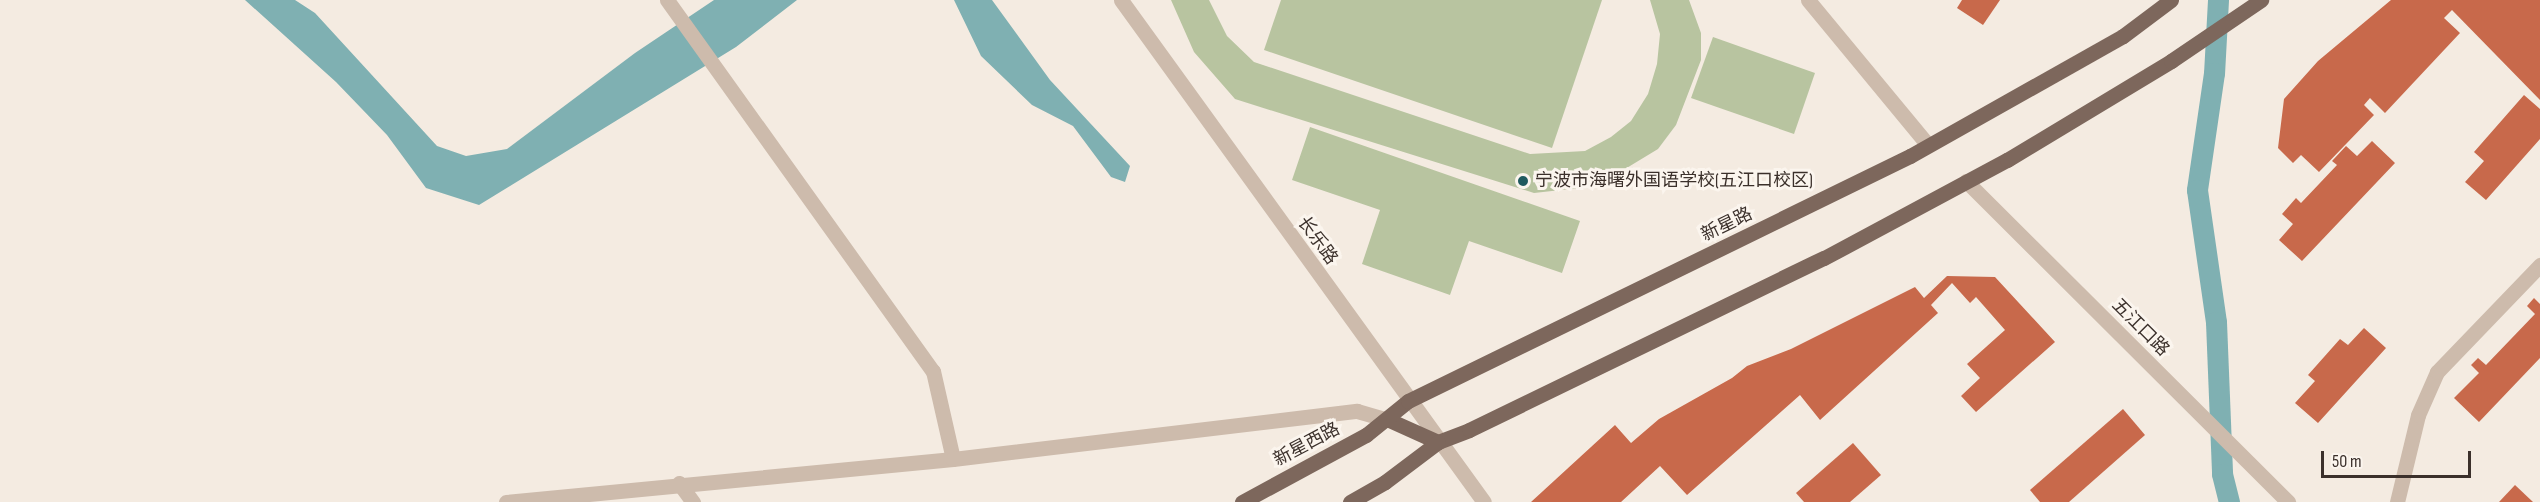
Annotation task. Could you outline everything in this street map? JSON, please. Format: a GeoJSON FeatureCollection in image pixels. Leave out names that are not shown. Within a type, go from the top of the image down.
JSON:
{"type":"FeatureCollection","features":[{"type":"Feature","properties":{"kind":"main road","name":"新星路"},"geometry":{"type":"LineString","coordinates":[[1389,420],[1408,401],[1837,194],[2123,36],[2171,0]]}},
{"type":"Feature","properties":{"kind":"main road"},"geometry":{"type":"LineString","coordinates":[[1350,502],[1385,482],[1438,442],[1824,258],[1966,181],[2171,61],[2260,0]]}},
{"type":"Feature","properties":{"kind":"main road"},"geometry":{"type":"LineString","coordinates":[[1389,420],[1438,442]]}},
{"type":"Feature","properties":{"kind":"main road","name":"新星西路"},"geometry":{"type":"LineString","coordinates":[[1242,502],[1389,420]]}},
{"type":"Feature","properties":{"kind":"street"},"geometry":{"type":"LineString","coordinates":[[667,0],[714,70],[933,371],[954,459]]}},
{"type":"Feature","properties":{"kind":"street","name":"长乐路"},"geometry":{"type":"LineString","coordinates":[[1121,0],[1408,401],[1484,502]]}},
{"type":"Feature","properties":{"kind":"street"},"geometry":{"type":"LineString","coordinates":[[1808,0],[1928,145]]}},
{"type":"Feature","properties":{"kind":"street","name":"五江口路"},"geometry":{"type":"LineString","coordinates":[[1966,181],[2288,502]]}},
{"type":"Feature","properties":{"kind":"street"},"geometry":{"type":"LineString","coordinates":[[2397,502],[2418,416],[2437,372],[2540,265]]}},
{"type":"Feature","properties":{"kind":"street"},"geometry":{"type":"LineString","coordinates":[[506,502],[679,483],[954,459],[1357,411],[1389,420]]}},
{"type":"Feature","properties":{"kind":"street"},"geometry":{"type":"LineString","coordinates":[[679,483],[693,502]]}},
{"type":"Feature","properties":{"kind":"green space"},"geometry":{"type":"Polygon","coordinates":[[[1171,0],[1209,0],[1227,36],[1254,62],[1530,154],[1585,151],[1611,137],[1631,121],[1648,94],[1657,64],[1660,34],[1650,0],[1689,0],[1701,33],[1701,60],[1676,125],[1658,149],[1597,186],[1534,193],[1235,99],[1194,52],[1171,0]]]}},
{"type":"Feature","properties":{"kind":"green space"},"geometry":{"type":"Polygon","coordinates":[[[1281,0],[1602,0],[1552,148],[1264,50],[1281,0]]]}},
{"type":"Feature","properties":{"kind":"green space"},"geometry":{"type":"Polygon","coordinates":[[[1713,37],[1815,73],[1794,134],[1691,98],[1713,37]]]}},
{"type":"Feature","properties":{"kind":"green space"},"geometry":{"type":"Polygon","coordinates":[[[1310,127],[1580,221],[1562,273],[1469,241],[1450,295],[1362,264],[1380,210],[1292,180],[1310,127]]]}},
{"type":"Feature","properties":{"kind":"water"},"geometry":{"type":"Polygon","coordinates":[[[245,0],[295,0],[315,13],[437,146],[466,156],[507,149],[635,53],[714,0],[797,0],[736,47],[479,205],[426,188],[387,135],[336,82],[245,0]]]}},
{"type":"Feature","properties":{"kind":"water"},"geometry":{"type":"Polygon","coordinates":[[[954,0],[992,0],[1050,80],[1130,166],[1125,182],[1111,177],[1073,126],[1032,105],[981,56],[954,0]]]}},
{"type":"Feature","properties":{"kind":"building"},"geometry":{"type":"Polygon","coordinates":[[[1962,0],[2000,0],[1983,25],[1957,8],[1962,0]]]}},
{"type":"Feature","properties":{"kind":"building"},"geometry":{"type":"Polygon","coordinates":[[[2391,0],[2540,0],[2540,100],[2452,10],[2444,18],[2460,33],[2385,113],[2370,98],[2364,105],[2374,115],[2319,172],[2301,155],[2293,163],[2278,148],[2284,99],[2318,61],[2391,0]]]}},
{"type":"Feature","properties":{"kind":"building"},"geometry":{"type":"Polygon","coordinates":[[[2524,95],[2540,109],[2540,139],[2486,200],[2465,182],[2484,161],[2474,152],[2524,95]]]}},
{"type":"Feature","properties":{"kind":"building"},"geometry":{"type":"Polygon","coordinates":[[[2372,141],[2395,163],[2302,261],[2279,240],[2293,224],[2282,214],[2296,198],[2301,203],[2337,165],[2332,161],[2346,146],[2357,156],[2372,141]]]}},
{"type":"Feature","properties":{"kind":"building"},"geometry":{"type":"Polygon","coordinates":[[[1947,276],[1995,277],[2055,342],[1976,412],[1961,396],[1980,378],[1967,364],[2005,330],[1976,297],[1970,303],[1952,283],[1931,305],[1938,313],[1820,420],[1800,395],[1687,495],[1660,466],[1621,502],[1531,502],[1615,425],[1631,443],[1659,419],[1732,378],[1747,366],[1791,349],[1915,287],[1924,298],[1947,276]]]}},
{"type":"Feature","properties":{"kind":"building"},"geometry":{"type":"Polygon","coordinates":[[[2534,298],[2540,304],[2540,358],[2479,422],[2454,398],[2479,373],[2471,365],[2478,358],[2486,365],[2535,314],[2527,306],[2534,298]]]}},
{"type":"Feature","properties":{"kind":"building"},"geometry":{"type":"Polygon","coordinates":[[[2364,328],[2386,348],[2318,423],[2295,403],[2315,381],[2308,375],[2340,339],[2348,345],[2364,328]]]}},
{"type":"Feature","properties":{"kind":"building"},"geometry":{"type":"Polygon","coordinates":[[[2123,409],[2145,435],[2069,502],[2040,502],[2030,490],[2123,409]]]}},
{"type":"Feature","properties":{"kind":"building"},"geometry":{"type":"Polygon","coordinates":[[[1853,443],[1881,475],[1850,502],[1804,502],[1796,493],[1853,443]]]}},
{"type":"Feature","properties":{"kind":"building"},"geometry":{"type":"Polygon","coordinates":[[[2515,485],[2533,502],[2499,502],[2515,485]]]}},
{"type":"Feature","properties":{"kind":"waterway"},"geometry":{"type":"LineString","coordinates":[[2218,0],[2214,73],[2197,190],[2216,322],[2222,474],[2229,502]]}},
{"type":"Feature","properties":{"kind":"place","name":"宁波市海曙外国语学校(五江口校区)"},"geometry":{"type":"Point","coordinates":[1523,181]}}]}
